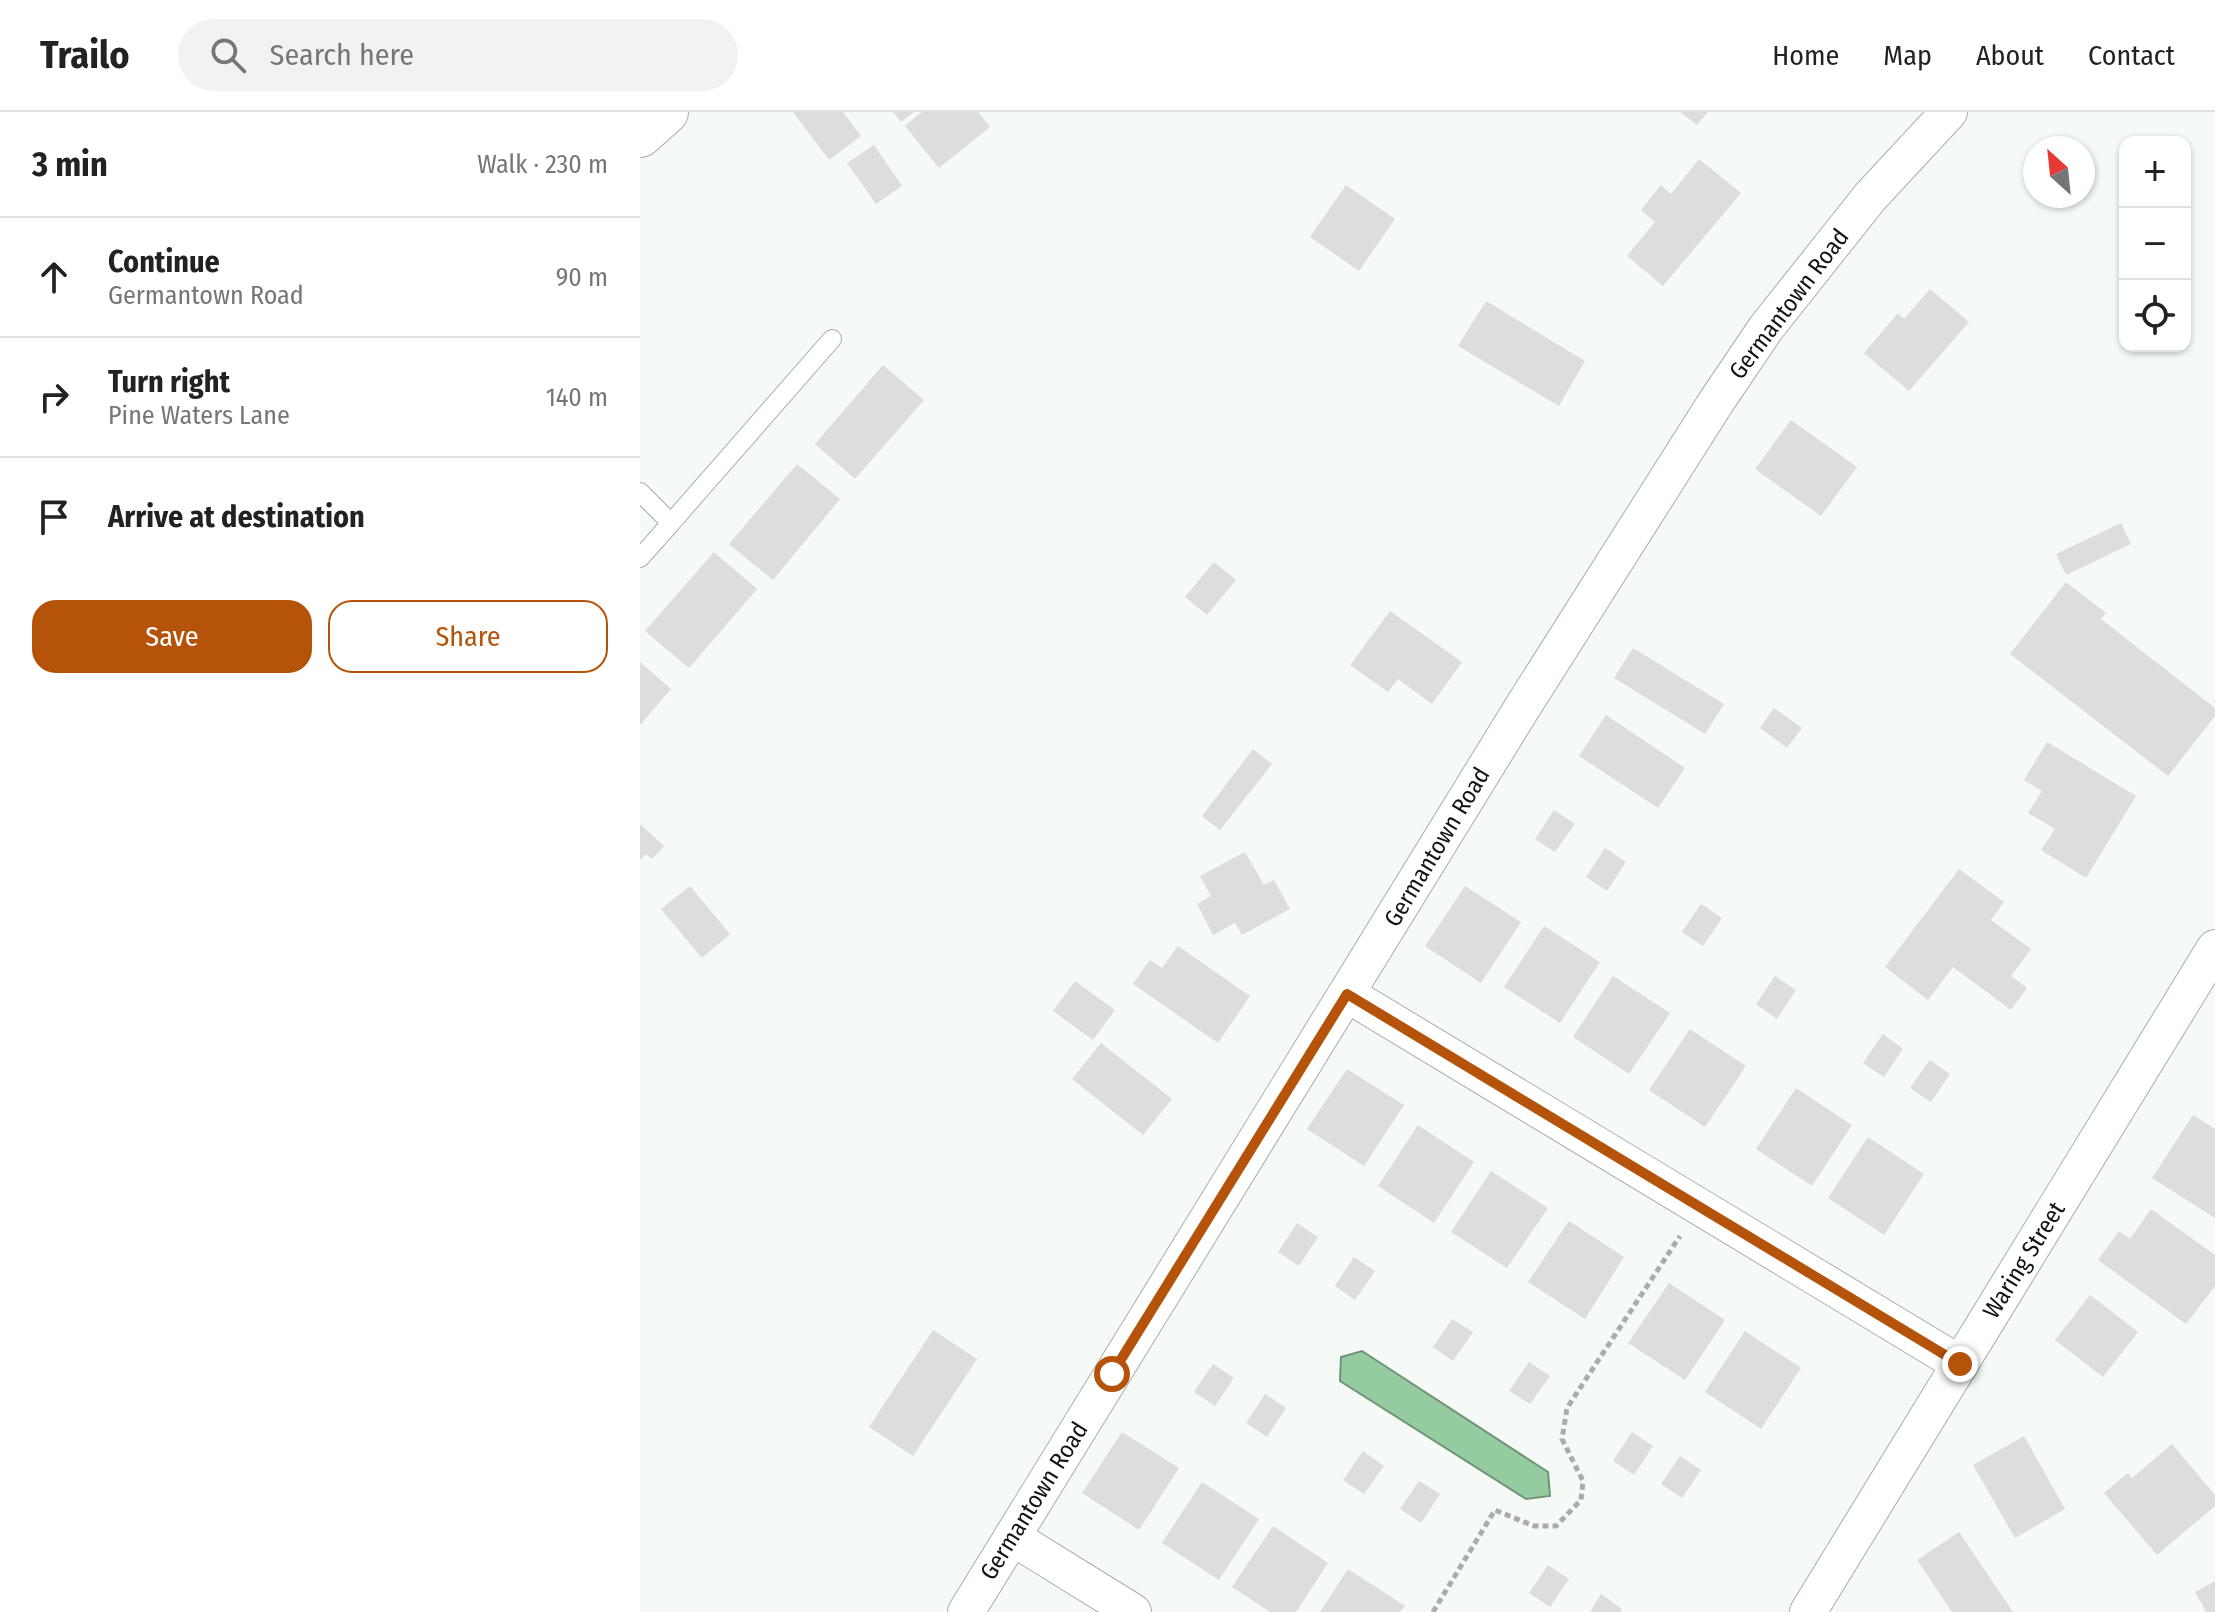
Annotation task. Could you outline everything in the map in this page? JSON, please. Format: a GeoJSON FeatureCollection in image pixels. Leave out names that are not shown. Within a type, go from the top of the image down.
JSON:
{"type":"FeatureCollection","features":[{"type":"Feature","properties":{"kind":"street"},"geometry":{"type":"LineString","coordinates":[[640,135],[666,112]]}},
{"type":"Feature","properties":{"kind":"street","name":"Germantown Road"},"geometry":{"type":"LineString","coordinates":[[966,1612],[1602,580],[1766,328],[1870,197],[1949,112]]}},
{"type":"Feature","properties":{"kind":"street","name":"Waring Street"},"geometry":{"type":"LineString","coordinates":[[1808,1612],[2215,948]]}},
{"type":"Feature","properties":{"kind":"street"},"geometry":{"type":"LineString","coordinates":[[1347,994],[1960,1364]]}},
{"type":"Feature","properties":{"kind":"street"},"geometry":{"type":"LineString","coordinates":[[1012,1537],[1133,1612]]}},
{"type":"Feature","properties":{"kind":"lane"},"geometry":{"type":"LineString","coordinates":[[640,558],[832,339]]}},
{"type":"Feature","properties":{"kind":"lane"},"geometry":{"type":"LineString","coordinates":[[640,492],[671,523]]}},
{"type":"Feature","properties":{"kind":"path"},"geometry":{"type":"LineString","coordinates":[[1433,1612],[1495,1510],[1534,1526],[1556,1526],[1581,1500],[1583,1481],[1562,1439],[1567,1408],[1686,1226]]}},
{"type":"Feature","properties":{"kind":"shaded area"},"geometry":{"type":"Polygon","coordinates":[[[1362,1351],[1548,1472],[1550,1496],[1526,1499],[1340,1381],[1341,1357],[1362,1351]]]}},
{"type":"Feature","properties":{"kind":"building"},"geometry":{"type":"Polygon","coordinates":[[[793,112],[843,112],[861,136],[829,160],[793,112]]]}},
{"type":"Feature","properties":{"kind":"building"},"geometry":{"type":"Polygon","coordinates":[[[893,112],[914,112],[901,122],[893,112]]]}},
{"type":"Feature","properties":{"kind":"building"},"geometry":{"type":"Polygon","coordinates":[[[922,112],[978,112],[990,127],[939,168],[905,126],[922,112]]]}},
{"type":"Feature","properties":{"kind":"building"},"geometry":{"type":"Polygon","coordinates":[[[1680,112],[1708,112],[1697,125],[1680,112]]]}},
{"type":"Feature","properties":{"kind":"building"},"geometry":{"type":"Polygon","coordinates":[[[874,145],[902,186],[876,204],[847,163],[874,145]]]}},
{"type":"Feature","properties":{"kind":"building"},"geometry":{"type":"Polygon","coordinates":[[[1699,159],[1741,193],[1663,286],[1627,256],[1655,222],[1641,210],[1661,185],[1671,194],[1699,159]]]}},
{"type":"Feature","properties":{"kind":"building"},"geometry":{"type":"Polygon","coordinates":[[[1346,185],[1395,219],[1359,271],[1310,237],[1346,185]]]}},
{"type":"Feature","properties":{"kind":"building"},"geometry":{"type":"Polygon","coordinates":[[[1930,289],[1969,322],[1909,391],[1864,353],[1898,313],[1904,319],[1930,289]]]}},
{"type":"Feature","properties":{"kind":"building"},"geometry":{"type":"Polygon","coordinates":[[[1486,301],[1585,361],[1559,406],[1458,346],[1486,301]]]}},
{"type":"Feature","properties":{"kind":"building"},"geometry":{"type":"Polygon","coordinates":[[[883,365],[924,400],[855,479],[815,444],[883,365]]]}},
{"type":"Feature","properties":{"kind":"building"},"geometry":{"type":"Polygon","coordinates":[[[1791,420],[1857,467],[1821,516],[1755,469],[1791,420]]]}},
{"type":"Feature","properties":{"kind":"building"},"geometry":{"type":"Polygon","coordinates":[[[797,464],[840,499],[773,580],[729,544],[797,464]]]}},
{"type":"Feature","properties":{"kind":"building"},"geometry":{"type":"Polygon","coordinates":[[[2121,523],[2131,544],[2066,575],[2056,554],[2121,523]]]}},
{"type":"Feature","properties":{"kind":"building"},"geometry":{"type":"Polygon","coordinates":[[[714,552],[757,589],[689,668],[645,631],[714,552]]]}},
{"type":"Feature","properties":{"kind":"building"},"geometry":{"type":"Polygon","coordinates":[[[1214,562],[1236,580],[1207,615],[1185,597],[1214,562]]]}},
{"type":"Feature","properties":{"kind":"building"},"geometry":{"type":"Polygon","coordinates":[[[2066,582],[2106,613],[2101,619],[2215,708],[2215,716],[2168,776],[2010,654],[2066,582]]]}},
{"type":"Feature","properties":{"kind":"building"},"geometry":{"type":"Polygon","coordinates":[[[1390,611],[1462,662],[1432,704],[1398,679],[1388,692],[1350,665],[1390,611]]]}},
{"type":"Feature","properties":{"kind":"building"},"geometry":{"type":"Polygon","coordinates":[[[1633,648],[1724,704],[1705,734],[1614,678],[1633,648]]]}},
{"type":"Feature","properties":{"kind":"building"},"geometry":{"type":"Polygon","coordinates":[[[640,662],[671,689],[640,725],[640,662]]]}},
{"type":"Feature","properties":{"kind":"building"},"geometry":{"type":"Polygon","coordinates":[[[1774,708],[1802,728],[1787,748],[1760,728],[1774,708]]]}},
{"type":"Feature","properties":{"kind":"building"},"geometry":{"type":"Polygon","coordinates":[[[1606,715],[1685,768],[1658,808],[1579,756],[1606,715]]]}},
{"type":"Feature","properties":{"kind":"building"},"geometry":{"type":"Polygon","coordinates":[[[2047,742],[2136,796],[2086,878],[2041,850],[2055,829],[2028,813],[2042,791],[2024,780],[2047,742]]]}},
{"type":"Feature","properties":{"kind":"building"},"geometry":{"type":"Polygon","coordinates":[[[1253,749],[1272,764],[1220,830],[1202,816],[1253,749]]]}},
{"type":"Feature","properties":{"kind":"building"},"geometry":{"type":"Polygon","coordinates":[[[1554,810],[1575,824],[1555,852],[1535,839],[1554,810]]]}},
{"type":"Feature","properties":{"kind":"building"},"geometry":{"type":"Polygon","coordinates":[[[640,824],[664,846],[652,859],[646,854],[640,860],[640,824]]]}},
{"type":"Feature","properties":{"kind":"building"},"geometry":{"type":"Polygon","coordinates":[[[1605,848],[1626,862],[1607,891],[1586,877],[1605,848]]]}},
{"type":"Feature","properties":{"kind":"building"},"geometry":{"type":"Polygon","coordinates":[[[1245,852],[1264,885],[1274,880],[1290,909],[1242,935],[1235,923],[1213,935],[1197,904],[1211,896],[1200,876],[1245,852]]]}},
{"type":"Feature","properties":{"kind":"building"},"geometry":{"type":"Polygon","coordinates":[[[1959,869],[2004,902],[1991,920],[2031,949],[2011,976],[2027,988],[2011,1010],[1953,967],[1928,1000],[1885,967],[1959,869]]]}},
{"type":"Feature","properties":{"kind":"building"},"geometry":{"type":"Polygon","coordinates":[[[690,886],[730,934],[702,958],[661,909],[690,886]]]}},
{"type":"Feature","properties":{"kind":"building"},"geometry":{"type":"Polygon","coordinates":[[[1465,886],[1521,922],[1481,983],[1425,946],[1465,886]]]}},
{"type":"Feature","properties":{"kind":"building"},"geometry":{"type":"Polygon","coordinates":[[[1701,904],[1722,918],[1703,946],[1682,932],[1701,904]]]}},
{"type":"Feature","properties":{"kind":"building"},"geometry":{"type":"Polygon","coordinates":[[[1544,926],[1600,962],[1560,1023],[1504,987],[1544,926]]]}},
{"type":"Feature","properties":{"kind":"building"},"geometry":{"type":"Polygon","coordinates":[[[1178,946],[1250,996],[1218,1043],[1133,984],[1150,960],[1162,968],[1178,946]]]}},
{"type":"Feature","properties":{"kind":"building"},"geometry":{"type":"Polygon","coordinates":[[[1613,976],[1670,1013],[1629,1074],[1573,1037],[1613,976]]]}},
{"type":"Feature","properties":{"kind":"building"},"geometry":{"type":"Polygon","coordinates":[[[1775,976],[1796,990],[1777,1019],[1756,1004],[1775,976]]]}},
{"type":"Feature","properties":{"kind":"building"},"geometry":{"type":"Polygon","coordinates":[[[1075,981],[1115,1010],[1093,1040],[1053,1011],[1075,981]]]}},
{"type":"Feature","properties":{"kind":"building"},"geometry":{"type":"Polygon","coordinates":[[[1690,1029],[1746,1066],[1705,1127],[1649,1090],[1690,1029]]]}},
{"type":"Feature","properties":{"kind":"building"},"geometry":{"type":"Polygon","coordinates":[[[1883,1034],[1903,1049],[1884,1077],[1863,1063],[1883,1034]]]}},
{"type":"Feature","properties":{"kind":"building"},"geometry":{"type":"Polygon","coordinates":[[[1101,1043],[1172,1099],[1143,1135],[1072,1079],[1101,1043]]]}},
{"type":"Feature","properties":{"kind":"building"},"geometry":{"type":"Polygon","coordinates":[[[1930,1060],[1950,1074],[1931,1102],[1910,1088],[1930,1060]]]}},
{"type":"Feature","properties":{"kind":"building"},"geometry":{"type":"Polygon","coordinates":[[[1347,1069],[1404,1105],[1364,1166],[1307,1129],[1347,1069]]]}},
{"type":"Feature","properties":{"kind":"building"},"geometry":{"type":"Polygon","coordinates":[[[1796,1088],[1852,1125],[1812,1186],[1756,1149],[1796,1088]]]}},
{"type":"Feature","properties":{"kind":"building"},"geometry":{"type":"Polygon","coordinates":[[[2193,1115],[2215,1129],[2215,1218],[2152,1178],[2193,1115]]]}},
{"type":"Feature","properties":{"kind":"building"},"geometry":{"type":"Polygon","coordinates":[[[1418,1125],[1474,1162],[1434,1223],[1378,1186],[1418,1125]]]}},
{"type":"Feature","properties":{"kind":"building"},"geometry":{"type":"Polygon","coordinates":[[[1868,1137],[1924,1174],[1884,1235],[1828,1198],[1868,1137]]]}},
{"type":"Feature","properties":{"kind":"building"},"geometry":{"type":"Polygon","coordinates":[[[1491,1171],[1548,1208],[1507,1268],[1451,1232],[1491,1171]]]}},
{"type":"Feature","properties":{"kind":"building"},"geometry":{"type":"Polygon","coordinates":[[[2151,1209],[2215,1255],[2215,1286],[2186,1324],[2098,1260],[2119,1231],[2130,1239],[2151,1209]]]}},
{"type":"Feature","properties":{"kind":"building"},"geometry":{"type":"Polygon","coordinates":[[[1569,1221],[1624,1257],[1585,1319],[1528,1282],[1569,1221]]]}},
{"type":"Feature","properties":{"kind":"building"},"geometry":{"type":"Polygon","coordinates":[[[1297,1223],[1318,1237],[1299,1266],[1278,1252],[1297,1223]]]}},
{"type":"Feature","properties":{"kind":"building"},"geometry":{"type":"Polygon","coordinates":[[[1354,1257],[1375,1271],[1355,1300],[1335,1286],[1354,1257]]]}},
{"type":"Feature","properties":{"kind":"building"},"geometry":{"type":"Polygon","coordinates":[[[1669,1283],[1725,1320],[1685,1380],[1628,1343],[1669,1283]]]}},
{"type":"Feature","properties":{"kind":"building"},"geometry":{"type":"Polygon","coordinates":[[[2090,1295],[2138,1332],[2103,1377],[2055,1340],[2090,1295]]]}},
{"type":"Feature","properties":{"kind":"building"},"geometry":{"type":"Polygon","coordinates":[[[1452,1319],[1473,1332],[1453,1361],[1433,1347],[1452,1319]]]}},
{"type":"Feature","properties":{"kind":"building"},"geometry":{"type":"Polygon","coordinates":[[[933,1330],[977,1359],[913,1456],[869,1427],[933,1330]]]}},
{"type":"Feature","properties":{"kind":"building"},"geometry":{"type":"Polygon","coordinates":[[[1745,1331],[1801,1368],[1761,1429],[1705,1392],[1745,1331]]]}},
{"type":"Feature","properties":{"kind":"building"},"geometry":{"type":"Polygon","coordinates":[[[1529,1362],[1550,1376],[1530,1404],[1509,1391],[1529,1362]]]}},
{"type":"Feature","properties":{"kind":"building"},"geometry":{"type":"Polygon","coordinates":[[[1213,1364],[1234,1378],[1215,1406],[1194,1392],[1213,1364]]]}},
{"type":"Feature","properties":{"kind":"building"},"geometry":{"type":"Polygon","coordinates":[[[1265,1394],[1286,1408],[1267,1437],[1246,1423],[1265,1394]]]}},
{"type":"Feature","properties":{"kind":"building"},"geometry":{"type":"Polygon","coordinates":[[[1122,1432],[1179,1468],[1139,1530],[1082,1493],[1122,1432]]]}},
{"type":"Feature","properties":{"kind":"building"},"geometry":{"type":"Polygon","coordinates":[[[1632,1432],[1653,1446],[1634,1475],[1613,1461],[1632,1432]]]}},
{"type":"Feature","properties":{"kind":"building"},"geometry":{"type":"Polygon","coordinates":[[[2024,1436],[2065,1509],[2015,1538],[1973,1465],[2024,1436]]]}},
{"type":"Feature","properties":{"kind":"building"},"geometry":{"type":"Polygon","coordinates":[[[2172,1444],[2215,1495],[2215,1506],[2157,1555],[2104,1493],[2128,1473],[2132,1478],[2172,1444]]]}},
{"type":"Feature","properties":{"kind":"building"},"geometry":{"type":"Polygon","coordinates":[[[1363,1451],[1384,1466],[1364,1494],[1343,1480],[1363,1451]]]}},
{"type":"Feature","properties":{"kind":"building"},"geometry":{"type":"Polygon","coordinates":[[[1680,1456],[1701,1470],[1682,1498],[1661,1484],[1680,1456]]]}},
{"type":"Feature","properties":{"kind":"building"},"geometry":{"type":"Polygon","coordinates":[[[1419,1481],[1440,1494],[1421,1523],[1400,1509],[1419,1481]]]}},
{"type":"Feature","properties":{"kind":"building"},"geometry":{"type":"Polygon","coordinates":[[[1202,1482],[1259,1519],[1219,1580],[1162,1543],[1202,1482]]]}},
{"type":"Feature","properties":{"kind":"building"},"geometry":{"type":"Polygon","coordinates":[[[1273,1526],[1328,1563],[1296,1612],[1270,1612],[1232,1587],[1273,1526]]]}},
{"type":"Feature","properties":{"kind":"building"},"geometry":{"type":"Polygon","coordinates":[[[1959,1532],[2013,1612],[1952,1612],[1917,1560],[1959,1532]]]}},
{"type":"Feature","properties":{"kind":"building"},"geometry":{"type":"Polygon","coordinates":[[[1548,1565],[1569,1579],[1550,1607],[1529,1593],[1548,1565]]]}},
{"type":"Feature","properties":{"kind":"building"},"geometry":{"type":"Polygon","coordinates":[[[1348,1569],[1405,1606],[1400,1612],[1320,1612],[1348,1569]]]}},
{"type":"Feature","properties":{"kind":"building"},"geometry":{"type":"Polygon","coordinates":[[[2215,1581],[2215,1612],[2206,1612],[2195,1592],[2215,1581]]]}},
{"type":"Feature","properties":{"kind":"building"},"geometry":{"type":"Polygon","coordinates":[[[1601,1594],[1622,1609],[1620,1612],[1590,1612],[1601,1594]]]}},
{"type":"Feature","properties":{"kind":"route"},"geometry":{"type":"LineString","coordinates":[[1112,1374],[1347,994],[1960,1364]]}}]}
